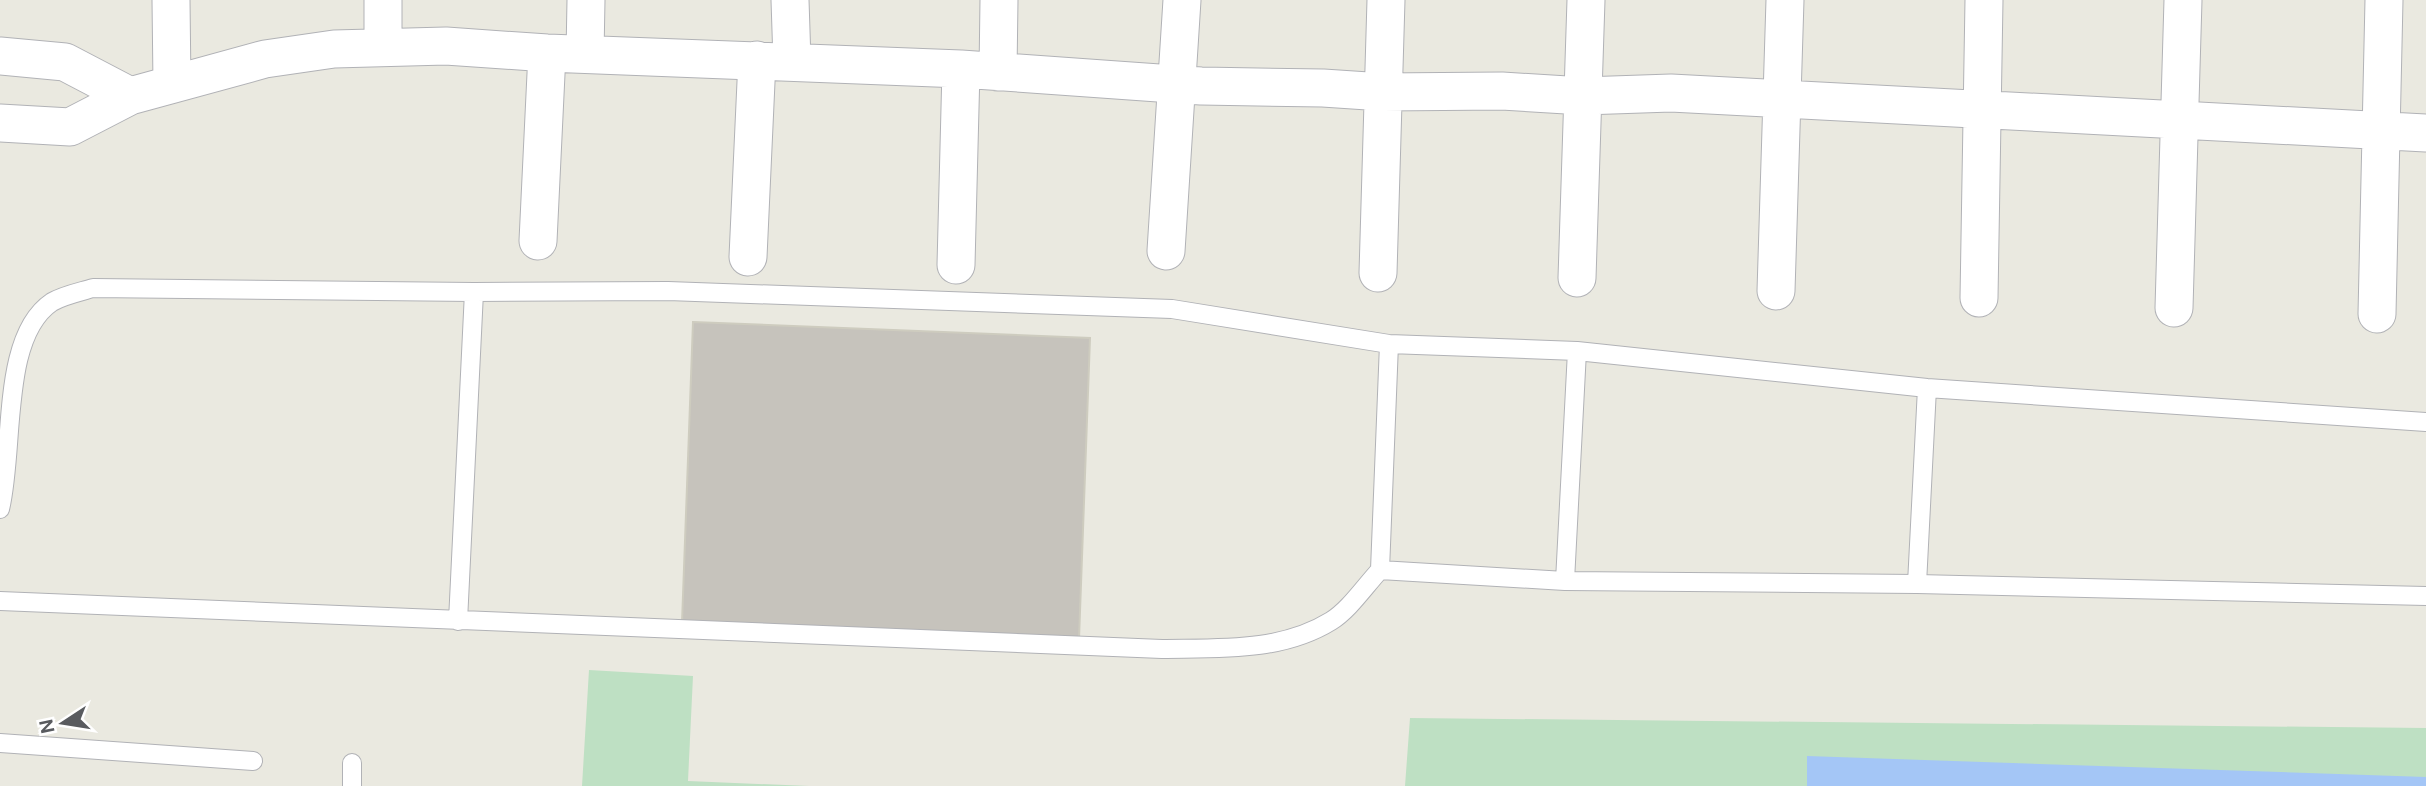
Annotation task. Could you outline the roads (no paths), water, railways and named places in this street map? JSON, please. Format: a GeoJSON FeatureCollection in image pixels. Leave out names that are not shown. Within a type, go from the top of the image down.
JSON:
{"type":"FeatureCollection","features":[{"type":"Feature","properties":{"kind":"street"},"geometry":{"type":"LineString","coordinates":[[171,0],[172,84]]}},
{"type":"Feature","properties":{"kind":"street"},"geometry":{"type":"LineString","coordinates":[[383,0],[383,47]]}},
{"type":"Feature","properties":{"kind":"street"},"geometry":{"type":"LineString","coordinates":[[585,54],[586,0]]}},
{"type":"Feature","properties":{"kind":"street"},"geometry":{"type":"LineString","coordinates":[[748,257],[775,61],[790,0]]}},
{"type":"Feature","properties":{"kind":"street"},"geometry":{"type":"LineString","coordinates":[[998,72],[999,0]]}},
{"type":"Feature","properties":{"kind":"street"},"geometry":{"type":"LineString","coordinates":[[1166,251],[1182,0]]}},
{"type":"Feature","properties":{"kind":"street"},"geometry":{"type":"LineString","coordinates":[[1378,273],[1386,0]]}},
{"type":"Feature","properties":{"kind":"street"},"geometry":{"type":"LineString","coordinates":[[1577,278],[1586,0]]}},
{"type":"Feature","properties":{"kind":"street"},"geometry":{"type":"LineString","coordinates":[[1776,291],[1785,0]]}},
{"type":"Feature","properties":{"kind":"street"},"geometry":{"type":"LineString","coordinates":[[1979,298],[1984,0]]}},
{"type":"Feature","properties":{"kind":"street"},"geometry":{"type":"LineString","coordinates":[[2174,308],[2183,0]]}},
{"type":"Feature","properties":{"kind":"street"},"geometry":{"type":"LineString","coordinates":[[2377,314],[2384,0]]}},
{"type":"Feature","properties":{"kind":"street"},"geometry":{"type":"LineString","coordinates":[[0,123],[71,127],[130,96],[265,59],[334,49],[446,46],[547,53],[961,69],[1178,85],[1383,92],[1502,91],[1583,96],[1671,93],[2426,133]]}},
{"type":"Feature","properties":{"kind":"street"},"geometry":{"type":"LineString","coordinates":[[538,241],[547,53]]}},
{"type":"Feature","properties":{"kind":"street"},"geometry":{"type":"LineString","coordinates":[[0,56],[65,62],[130,96]]}},
{"type":"Feature","properties":{"kind":"street"},"geometry":{"type":"LineString","coordinates":[[956,265],[961,69]]}},
{"type":"Feature","properties":{"kind":"lane"},"geometry":{"type":"LineString","coordinates":[[0,509],[7,384],[23,327],[51,302],[93,288],[668,291],[1172,309],[1389,344],[1577,351],[1927,388],[2426,422]]}},
{"type":"Feature","properties":{"kind":"lane"},"geometry":{"type":"LineString","coordinates":[[458,621],[474,292]]}},
{"type":"Feature","properties":{"kind":"lane"},"geometry":{"type":"LineString","coordinates":[[0,601],[1162,649],[1233,648],[1288,641],[1333,620],[1380,570],[1389,344]]}},
{"type":"Feature","properties":{"kind":"lane"},"geometry":{"type":"LineString","coordinates":[[1565,581],[1577,351]]}},
{"type":"Feature","properties":{"kind":"lane"},"geometry":{"type":"LineString","coordinates":[[1917,584],[1927,388]]}},
{"type":"Feature","properties":{"kind":"lane"},"geometry":{"type":"LineString","coordinates":[[1380,570],[1565,581],[1917,584],[2426,596]]}},
{"type":"Feature","properties":{"kind":"lane"},"geometry":{"type":"LineString","coordinates":[[0,743],[253,761]]}},
{"type":"Feature","properties":{"kind":"lane"},"geometry":{"type":"LineString","coordinates":[[352,763],[352,786]]}},
{"type":"Feature","properties":{"kind":"water"},"geometry":{"type":"Polygon","coordinates":[[[1807,756],[2426,777],[2426,786],[1807,786],[1807,756]]]}}]}
